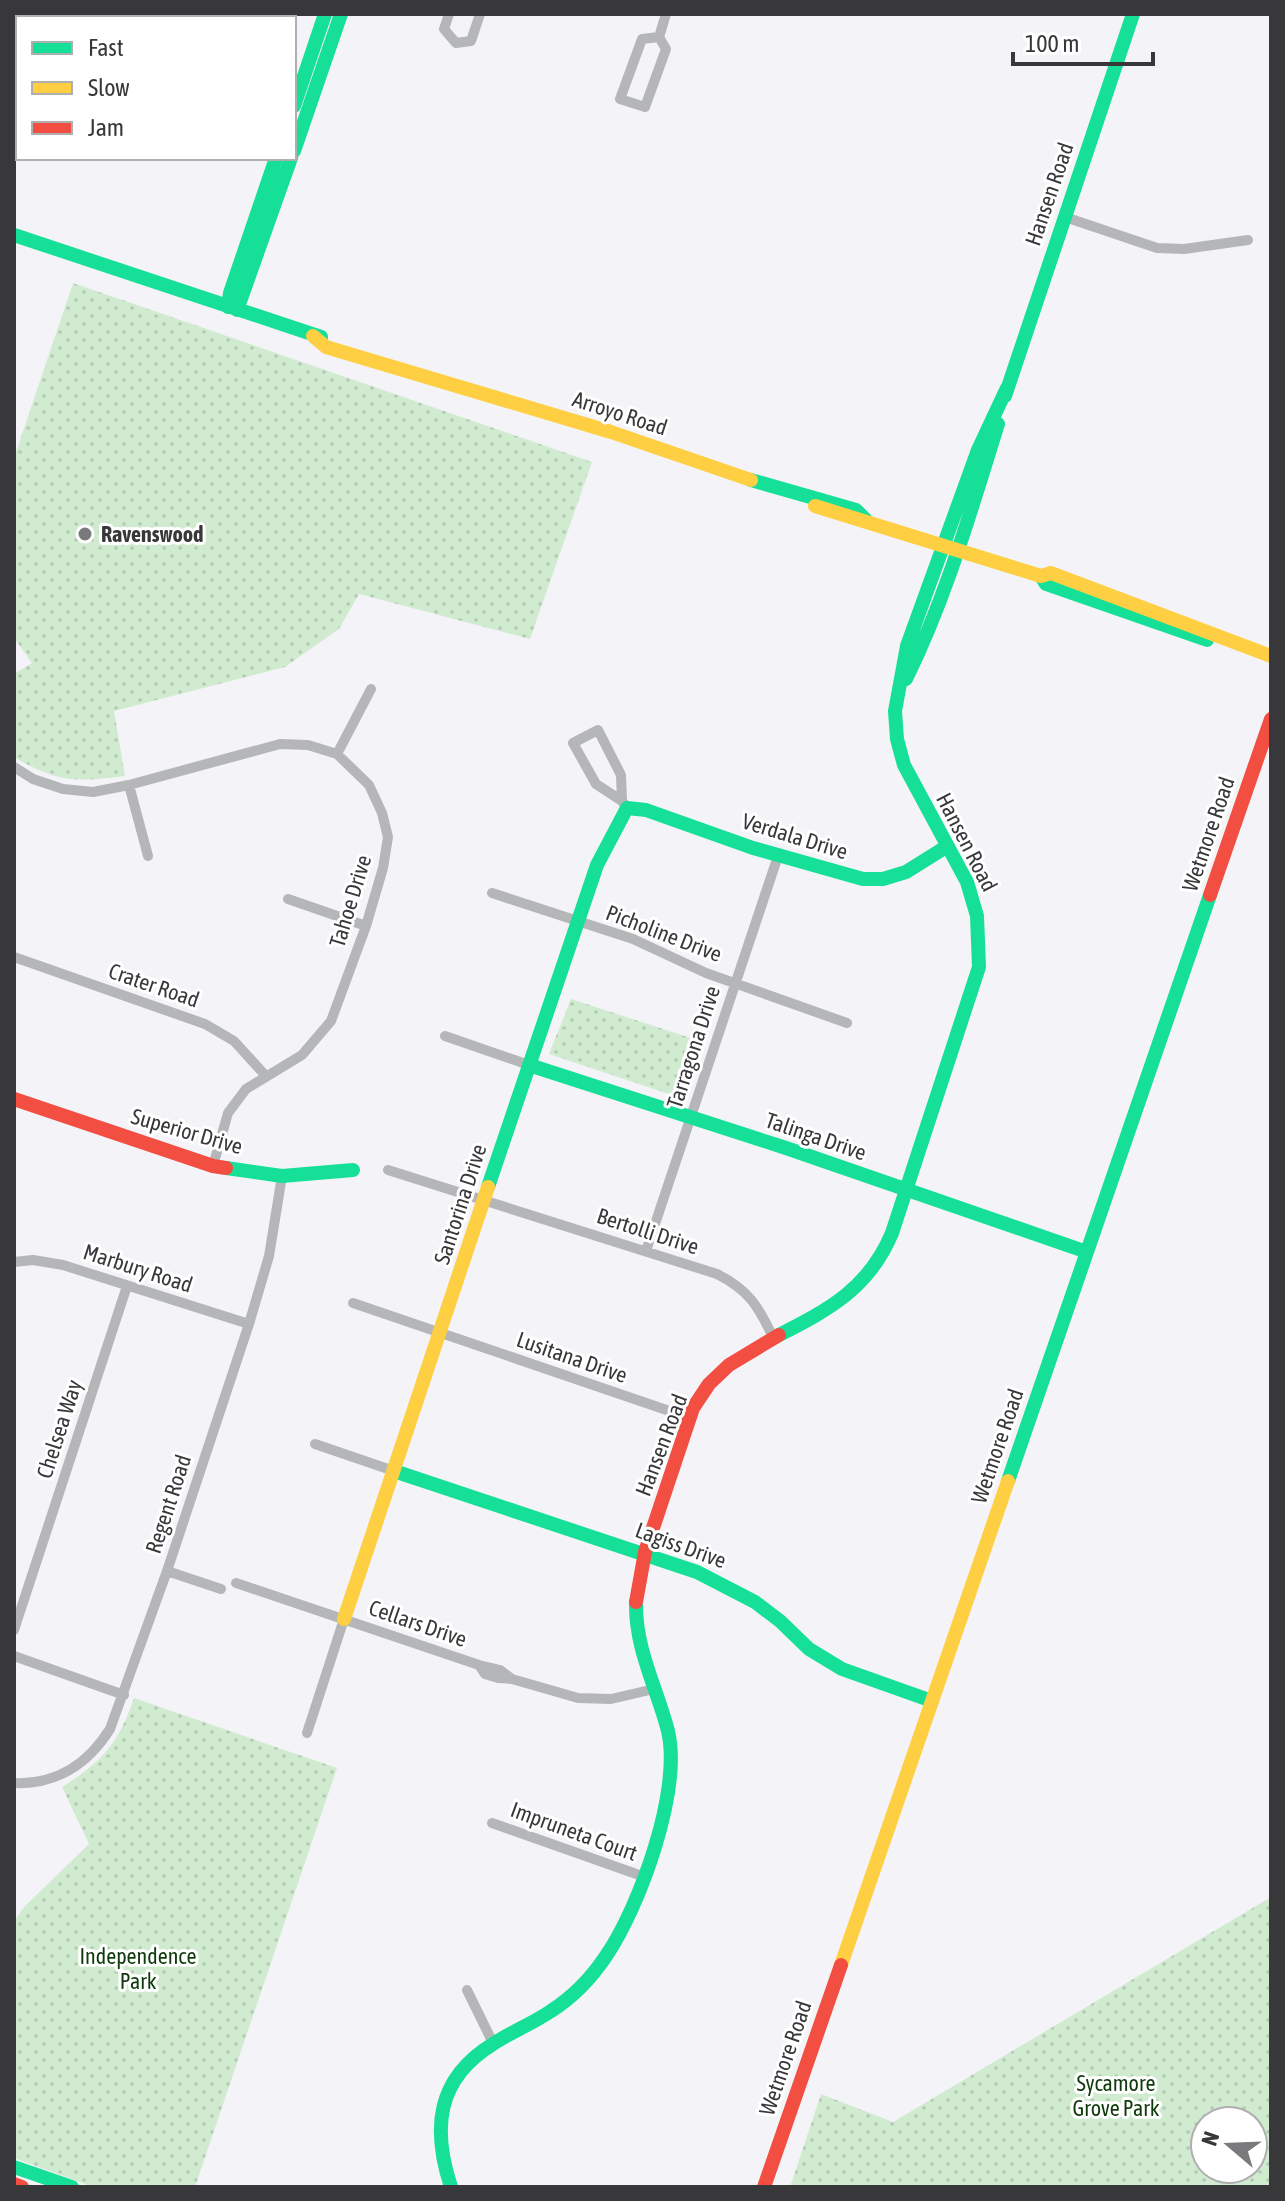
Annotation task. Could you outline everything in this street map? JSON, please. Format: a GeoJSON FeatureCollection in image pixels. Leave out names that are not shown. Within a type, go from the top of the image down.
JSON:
{"type":"FeatureCollection","features":[{"type":"Feature","properties":{"kind":"street"},"geometry":{"type":"LineString","coordinates":[[296,100],[325,14]]}},
{"type":"Feature","properties":{"kind":"street"},"geometry":{"type":"LineString","coordinates":[[296,145],[341,14]]}},
{"type":"Feature","properties":{"kind":"street"},"geometry":{"type":"LineString","coordinates":[[449,14],[444,29],[456,43],[471,41],[480,14]]}},
{"type":"Feature","properties":{"kind":"street"},"geometry":{"type":"LineString","coordinates":[[659,37],[642,39],[620,99],[645,107],[666,49],[659,37],[666,14]]}},
{"type":"Feature","properties":{"kind":"street","name":"Hansen Road"},"geometry":{"type":"LineString","coordinates":[[451,2187],[439,2139],[445,2098],[466,2065],[493,2043],[557,2008],[584,1986],[615,1946],[665,1809],[672,1770],[669,1738],[640,1646],[636,1620],[638,1584],[693,1409],[721,1371],[734,1359],[831,1307],[870,1274],[885,1252],[972,994],[979,967],[980,933],[974,901],[967,882],[904,765],[895,726],[897,697],[907,646],[951,548],[978,450],[1007,388],[1133,14]]}},
{"type":"Feature","properties":{"kind":"street"},"geometry":{"type":"LineString","coordinates":[[232,308],[230,293],[275,160]]}},
{"type":"Feature","properties":{"kind":"street"},"geometry":{"type":"LineString","coordinates":[[232,308],[290,160]]}},
{"type":"Feature","properties":{"kind":"street"},"geometry":{"type":"LineString","coordinates":[[1065,217],[1157,248],[1184,249],[1248,240]]}},
{"type":"Feature","properties":{"kind":"street","name":"Arroyo Road"},"geometry":{"type":"LineString","coordinates":[[15,237],[313,336],[329,338],[444,380],[611,432],[782,490],[811,505],[851,519],[866,520],[1041,576],[1051,573],[1247,645],[1271,657]]}},
{"type":"Feature","properties":{"kind":"street"},"geometry":{"type":"LineString","coordinates":[[14,767],[33,779],[63,789],[93,792],[280,744],[308,745],[337,754],[371,689]]}},
{"type":"Feature","properties":{"kind":"street","name":"Wetmore Road"},"geometry":{"type":"LineString","coordinates":[[764,2187],[1271,719]]}},
{"type":"Feature","properties":{"kind":"street"},"geometry":{"type":"LineString","coordinates":[[598,730],[621,775],[625,804],[596,784],[573,743],[598,730]]}},
{"type":"Feature","properties":{"kind":"street","name":"Tahoe Drive"},"geometry":{"type":"LineString","coordinates":[[213,1166],[228,1113],[246,1089],[302,1055],[331,1021],[366,926],[383,868],[388,837],[382,813],[369,785],[337,754]]}},
{"type":"Feature","properties":{"kind":"street"},"geometry":{"type":"LineString","coordinates":[[129,785],[148,856]]}},
{"type":"Feature","properties":{"kind":"street","name":"Verdala Drive"},"geometry":{"type":"LineString","coordinates":[[625,804],[778,856],[844,875],[873,879],[906,872],[946,847]]}},
{"type":"Feature","properties":{"kind":"street","name":"Santorina Drive"},"geometry":{"type":"LineString","coordinates":[[344,1619],[577,922],[597,865],[625,804]]}},
{"type":"Feature","properties":{"kind":"street","name":"Tarragona Drive"},"geometry":{"type":"LineString","coordinates":[[646,1251],[778,856]]}},
{"type":"Feature","properties":{"kind":"street","name":"Picholine Drive"},"geometry":{"type":"LineString","coordinates":[[492,893],[633,939],[695,968],[847,1023]]}},
{"type":"Feature","properties":{"kind":"street"},"geometry":{"type":"LineString","coordinates":[[288,899],[366,926]]}},
{"type":"Feature","properties":{"kind":"street","name":"Crater Road"},"geometry":{"type":"LineString","coordinates":[[14,957],[205,1024],[234,1041],[265,1075]]}},
{"type":"Feature","properties":{"kind":"street"},"geometry":{"type":"LineString","coordinates":[[445,1036],[529,1065]]}},
{"type":"Feature","properties":{"kind":"street","name":"Talinga Drive"},"geometry":{"type":"LineString","coordinates":[[529,1065],[1087,1252]]}},
{"type":"Feature","properties":{"kind":"street","name":"Superior Drive"},"geometry":{"type":"LineString","coordinates":[[14,1099],[213,1166],[282,1176],[353,1170]]}},
{"type":"Feature","properties":{"kind":"street","name":"Bertolli Drive"},"geometry":{"type":"LineString","coordinates":[[388,1170],[717,1274],[737,1284],[752,1299],[773,1337]]}},
{"type":"Feature","properties":{"kind":"street","name":"Regent Road"},"geometry":{"type":"LineString","coordinates":[[14,1783],[53,1779],[77,1766],[98,1749],[110,1729],[167,1571],[249,1324],[269,1256],[282,1176]]}},
{"type":"Feature","properties":{"kind":"street","name":"Marbury Road"},"geometry":{"type":"LineString","coordinates":[[14,1262],[33,1260],[63,1265],[249,1324]]}},
{"type":"Feature","properties":{"kind":"street","name":"Chelsea Way"},"geometry":{"type":"LineString","coordinates":[[14,1630],[127,1286]]}},
{"type":"Feature","properties":{"kind":"street","name":"Lusitana Drive"},"geometry":{"type":"LineString","coordinates":[[353,1303],[690,1418]]}},
{"type":"Feature","properties":{"kind":"street"},"geometry":{"type":"LineString","coordinates":[[315,1444],[394,1471]]}},
{"type":"Feature","properties":{"kind":"street","name":"Lagiss Drive"},"geometry":{"type":"LineString","coordinates":[[394,1471],[697,1572],[747,1597],[774,1616],[809,1649],[842,1669],[932,1701]]}},
{"type":"Feature","properties":{"kind":"street"},"geometry":{"type":"LineString","coordinates":[[167,1571],[221,1589]]}},
{"type":"Feature","properties":{"kind":"street","name":"Cellars Drive"},"geometry":{"type":"LineString","coordinates":[[236,1583],[479,1665],[485,1674],[570,1696],[594,1700],[619,1698],[654,1689]]}},
{"type":"Feature","properties":{"kind":"street"},"geometry":{"type":"LineString","coordinates":[[307,1733],[344,1619]]}},
{"type":"Feature","properties":{"kind":"street"},"geometry":{"type":"LineString","coordinates":[[14,1656],[124,1695]]}},
{"type":"Feature","properties":{"kind":"street","name":"Impruneta Court"},"geometry":{"type":"LineString","coordinates":[[492,1823],[642,1876]]}},
{"type":"Feature","properties":{"kind":"street"},"geometry":{"type":"LineString","coordinates":[[467,1990],[493,2043]]}},
{"type":"Feature","properties":{"kind":"street"},"geometry":{"type":"LineString","coordinates":[[14,2167],[69,2187]]}},
{"type":"Feature","properties":{"kind":"street"},"geometry":{"type":"LineString","coordinates":[[14,2184],[22,2187]]}},
{"type":"Feature","properties":{"kind":"green space"},"geometry":{"type":"Polygon","coordinates":[[[73,283],[592,462],[530,639],[359,594],[339,629],[285,667],[114,711],[125,776],[80,779],[55,776],[14,757],[14,674],[32,663],[14,638],[14,458],[73,283]]]}},
{"type":"Feature","properties":{"kind":"green space"},"geometry":{"type":"Polygon","coordinates":[[[571,999],[703,1042],[684,1099],[549,1054],[571,999]]]}},
{"type":"Feature","properties":{"kind":"green space","name":"Independence Park"},"geometry":{"type":"Polygon","coordinates":[[[134,1698],[337,1768],[195,2187],[93,2187],[14,2158],[14,1921],[24,1907],[89,1844],[62,1787],[88,1769],[107,1750],[122,1727],[134,1698]]]}},
{"type":"Feature","properties":{"kind":"green space","name":"Sycamore Grove Park"},"geometry":{"type":"Polygon","coordinates":[[[1271,1897],[1271,2187],[790,2187],[821,2094],[893,2122],[1271,1897]]]}},
{"type":"Feature","properties":{"kind":"traffic: fast"},"geometry":{"type":"LineString","coordinates":[[296,100],[325,14]]}},
{"type":"Feature","properties":{"kind":"traffic: fast"},"geometry":{"type":"LineString","coordinates":[[296,145],[341,14]]}},
{"type":"Feature","properties":{"kind":"traffic: fast"},"geometry":{"type":"LineString","coordinates":[[1005,396],[1133,14]]}},
{"type":"Feature","properties":{"kind":"traffic: fast"},"geometry":{"type":"LineString","coordinates":[[228,307],[275,160]]}},
{"type":"Feature","properties":{"kind":"traffic: fast"},"geometry":{"type":"LineString","coordinates":[[237,310],[290,160]]}},
{"type":"Feature","properties":{"kind":"traffic: fast"},"geometry":{"type":"LineString","coordinates":[[14,235],[321,337]]}},
{"type":"Feature","properties":{"kind":"traffic: fast"},"geometry":{"type":"LineString","coordinates":[[779,1335],[846,1295],[860,1283],[883,1252],[892,1233],[979,967],[977,916],[967,882],[904,765],[897,739],[895,711],[907,646],[978,450],[1007,388]]}},
{"type":"Feature","properties":{"kind":"traffic: fast"},"geometry":{"type":"LineString","coordinates":[[906,679],[946,585],[998,424]]}},
{"type":"Feature","properties":{"kind":"traffic: fast"},"geometry":{"type":"LineString","coordinates":[[751,480],[856,510],[866,520]]}},
{"type":"Feature","properties":{"kind":"traffic: fast"},"geometry":{"type":"LineString","coordinates":[[1041,576],[1046,584],[1207,640]]}},
{"type":"Feature","properties":{"kind":"traffic: fast"},"geometry":{"type":"LineString","coordinates":[[488,1187],[597,865],[627,808],[646,810],[753,848],[863,879],[883,879],[906,872],[946,847]]}},
{"type":"Feature","properties":{"kind":"traffic: fast"},"geometry":{"type":"LineString","coordinates":[[1008,1481],[1210,895]]}},
{"type":"Feature","properties":{"kind":"traffic: fast"},"geometry":{"type":"LineString","coordinates":[[529,1065],[786,1148],[1087,1252]]}},
{"type":"Feature","properties":{"kind":"traffic: fast"},"geometry":{"type":"LineString","coordinates":[[226,1168],[282,1176],[353,1170]]}},
{"type":"Feature","properties":{"kind":"traffic: fast"},"geometry":{"type":"LineString","coordinates":[[394,1471],[697,1572],[755,1602],[809,1649],[842,1669],[932,1701]]}},
{"type":"Feature","properties":{"kind":"traffic: fast"},"geometry":{"type":"LineString","coordinates":[[451,2187],[445,2166],[441,2125],[450,2089],[474,2058],[559,2005],[595,1971],[632,1908],[655,1847],[664,1815],[671,1756],[668,1731],[639,1636],[636,1602]]}},
{"type":"Feature","properties":{"kind":"traffic: fast"},"geometry":{"type":"LineString","coordinates":[[14,2167],[72,2187]]}},
{"type":"Feature","properties":{"kind":"traffic: slow"},"geometry":{"type":"LineString","coordinates":[[313,336],[326,347],[611,432],[751,480]]}},
{"type":"Feature","properties":{"kind":"traffic: slow"},"geometry":{"type":"LineString","coordinates":[[815,506],[1041,576],[1051,573],[1271,656]]}},
{"type":"Feature","properties":{"kind":"traffic: slow"},"geometry":{"type":"LineString","coordinates":[[344,1619],[488,1187]]}},
{"type":"Feature","properties":{"kind":"traffic: slow"},"geometry":{"type":"LineString","coordinates":[[841,1965],[1008,1481]]}},
{"type":"Feature","properties":{"kind":"traffic: jam"},"geometry":{"type":"LineString","coordinates":[[1210,895],[1271,719]]}},
{"type":"Feature","properties":{"kind":"traffic: jam"},"geometry":{"type":"LineString","coordinates":[[14,1099],[226,1168]]}},
{"type":"Feature","properties":{"kind":"traffic: jam"},"geometry":{"type":"LineString","coordinates":[[636,1602],[645,1552],[693,1408],[709,1384],[729,1365],[779,1335]]}},
{"type":"Feature","properties":{"kind":"traffic: jam"},"geometry":{"type":"LineString","coordinates":[[764,2187],[841,1965]]}},
{"type":"Feature","properties":{"kind":"traffic: jam"},"geometry":{"type":"LineString","coordinates":[[14,2184],[22,2187]]}},
{"type":"Feature","properties":{"kind":"place","name":"Ravenswood"},"geometry":{"type":"Point","coordinates":[85,534]}}]}
